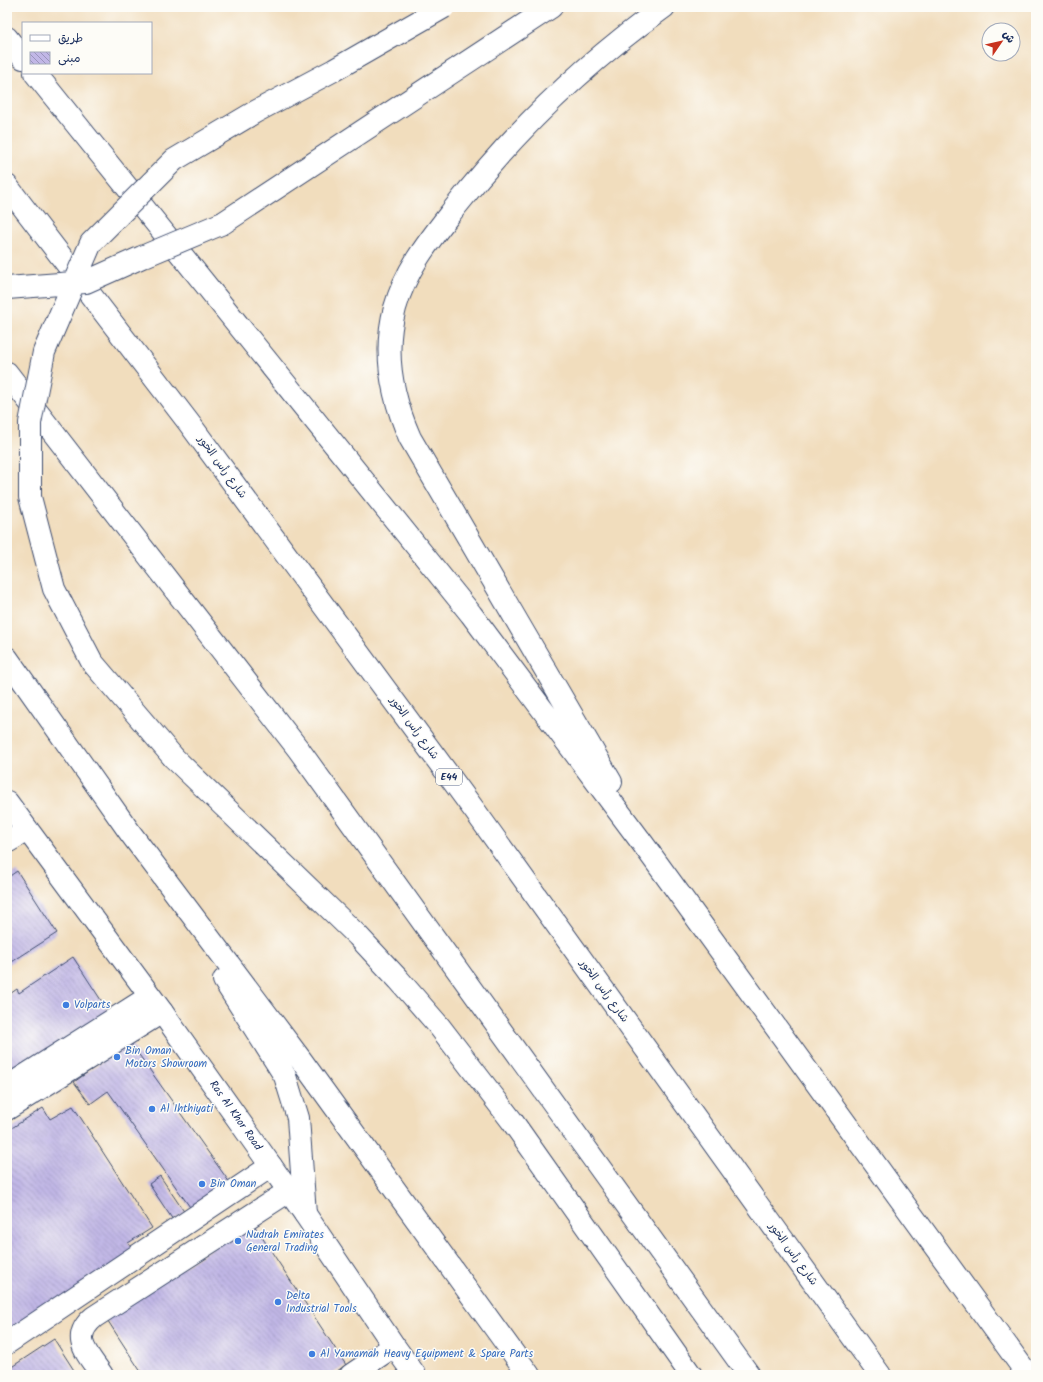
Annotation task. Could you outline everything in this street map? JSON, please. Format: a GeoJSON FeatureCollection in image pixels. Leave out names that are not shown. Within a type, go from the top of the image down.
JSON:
{"type":"FeatureCollection","features":[{"type":"Feature","properties":{"kind":"main road"},"geometry":{"type":"LineString","coordinates":[[444,7],[334,70],[255,112],[174,160],[91,243],[44,352],[30,423],[30,497],[54,588],[92,662],[174,758],[358,936],[439,1026],[512,1121],[691,1375]]}},
{"type":"Feature","properties":{"kind":"main road"},"geometry":{"type":"LineString","coordinates":[[7,288],[86,282],[223,223],[551,7]]}},
{"type":"Feature","properties":{"kind":"main road"},"geometry":{"type":"LineString","coordinates":[[643,844],[603,768],[410,438],[394,397],[390,353],[391,331],[395,309],[411,268],[422,250],[467,192],[549,102],[615,44],[664,7]]}},
{"type":"Feature","properties":{"kind":"main road"},"geometry":{"type":"LineString","coordinates":[[7,38],[22,57]]}},
{"type":"Feature","properties":{"kind":"main road"},"geometry":{"type":"LineString","coordinates":[[36,74],[470,614],[643,844],[1028,1375]]}},
{"type":"Feature","properties":{"kind":"main road","name":"شارع رأس الخور"},"geometry":{"type":"LineString","coordinates":[[7,186],[189,423],[470,805],[880,1375]]}},
{"type":"Feature","properties":{"kind":"main road"},"geometry":{"type":"LineString","coordinates":[[7,373],[299,750],[749,1375]]}},
{"type":"Feature","properties":{"kind":"main road"},"geometry":{"type":"LineString","coordinates":[[7,658],[131,834],[301,1060],[530,1375]]}},
{"type":"Feature","properties":{"kind":"main road","name":"Ras Al Khor Road"},"geometry":{"type":"LineString","coordinates":[[7,802],[271,1166],[394,1346],[416,1375]]}},
{"type":"Feature","properties":{"kind":"main road"},"geometry":{"type":"LineString","coordinates":[[7,842],[27,830]]}},
{"type":"Feature","properties":{"kind":"main road"},"geometry":{"type":"LineString","coordinates":[[131,834],[285,1076],[298,1118],[305,1214]]}},
{"type":"Feature","properties":{"kind":"main road"},"geometry":{"type":"LineString","coordinates":[[7,1087],[155,1005]]}},
{"type":"Feature","properties":{"kind":"main road"},"geometry":{"type":"LineString","coordinates":[[7,1109],[155,1005]]}},
{"type":"Feature","properties":{"kind":"main road"},"geometry":{"type":"LineString","coordinates":[[7,1343],[271,1166]]}},
{"type":"Feature","properties":{"kind":"main road"},"geometry":{"type":"LineString","coordinates":[[102,1375],[82,1343],[82,1333],[86,1324],[94,1317],[289,1192]]}},
{"type":"Feature","properties":{"kind":"main road"},"geometry":{"type":"LineString","coordinates":[[351,1375],[394,1346]]}},
{"type":"Feature","properties":{"kind":"building"},"geometry":{"type":"Polygon","coordinates":[[[17,871],[57,933],[7,965],[7,878],[17,871]]]}},
{"type":"Feature","properties":{"kind":"building","name":"Volparts"},"geometry":{"type":"Polygon","coordinates":[[[73,957],[112,1017],[7,1080],[7,996],[17,989],[19,993],[73,957]]]}},
{"type":"Feature","properties":{"kind":"building"},"geometry":{"type":"Polygon","coordinates":[[[130,1042],[230,1183],[192,1210],[108,1091],[90,1104],[74,1082],[130,1042]]]}},
{"type":"Feature","properties":{"kind":"building"},"geometry":{"type":"Polygon","coordinates":[[[73,1106],[152,1228],[128,1243],[136,1253],[7,1335],[7,1131],[43,1108],[50,1119],[73,1106]]]}},
{"type":"Feature","properties":{"kind":"building"},"geometry":{"type":"Polygon","coordinates":[[[160,1176],[185,1213],[173,1220],[149,1184],[160,1176]]]}},
{"type":"Feature","properties":{"kind":"building"},"geometry":{"type":"Polygon","coordinates":[[[252,1222],[346,1365],[331,1375],[143,1375],[106,1318],[252,1222]]]}},
{"type":"Feature","properties":{"kind":"building"},"geometry":{"type":"Polygon","coordinates":[[[54,1339],[77,1375],[7,1375],[7,1370],[54,1339]]]}},
{"type":"Feature","properties":{"kind":"place","name":"Volparts"},"geometry":{"type":"Point","coordinates":[66,1005]}},
{"type":"Feature","properties":{"kind":"place","name":"Bin Oman Motors Showroom"},"geometry":{"type":"Point","coordinates":[117,1057]}},
{"type":"Feature","properties":{"kind":"place","name":"Al Ihthiyati"},"geometry":{"type":"Point","coordinates":[152,1109]}},
{"type":"Feature","properties":{"kind":"place","name":"Bin Oman"},"geometry":{"type":"Point","coordinates":[202,1184]}},
{"type":"Feature","properties":{"kind":"place","name":"Nudrah Emirates General Trading"},"geometry":{"type":"Point","coordinates":[238,1241]}},
{"type":"Feature","properties":{"kind":"place","name":"Delta Industrial Tools"},"geometry":{"type":"Point","coordinates":[278,1302]}},
{"type":"Feature","properties":{"kind":"place","name":"Al Yamamah Heavy Equipment & Spare Parts"},"geometry":{"type":"Point","coordinates":[312,1354]}}]}
